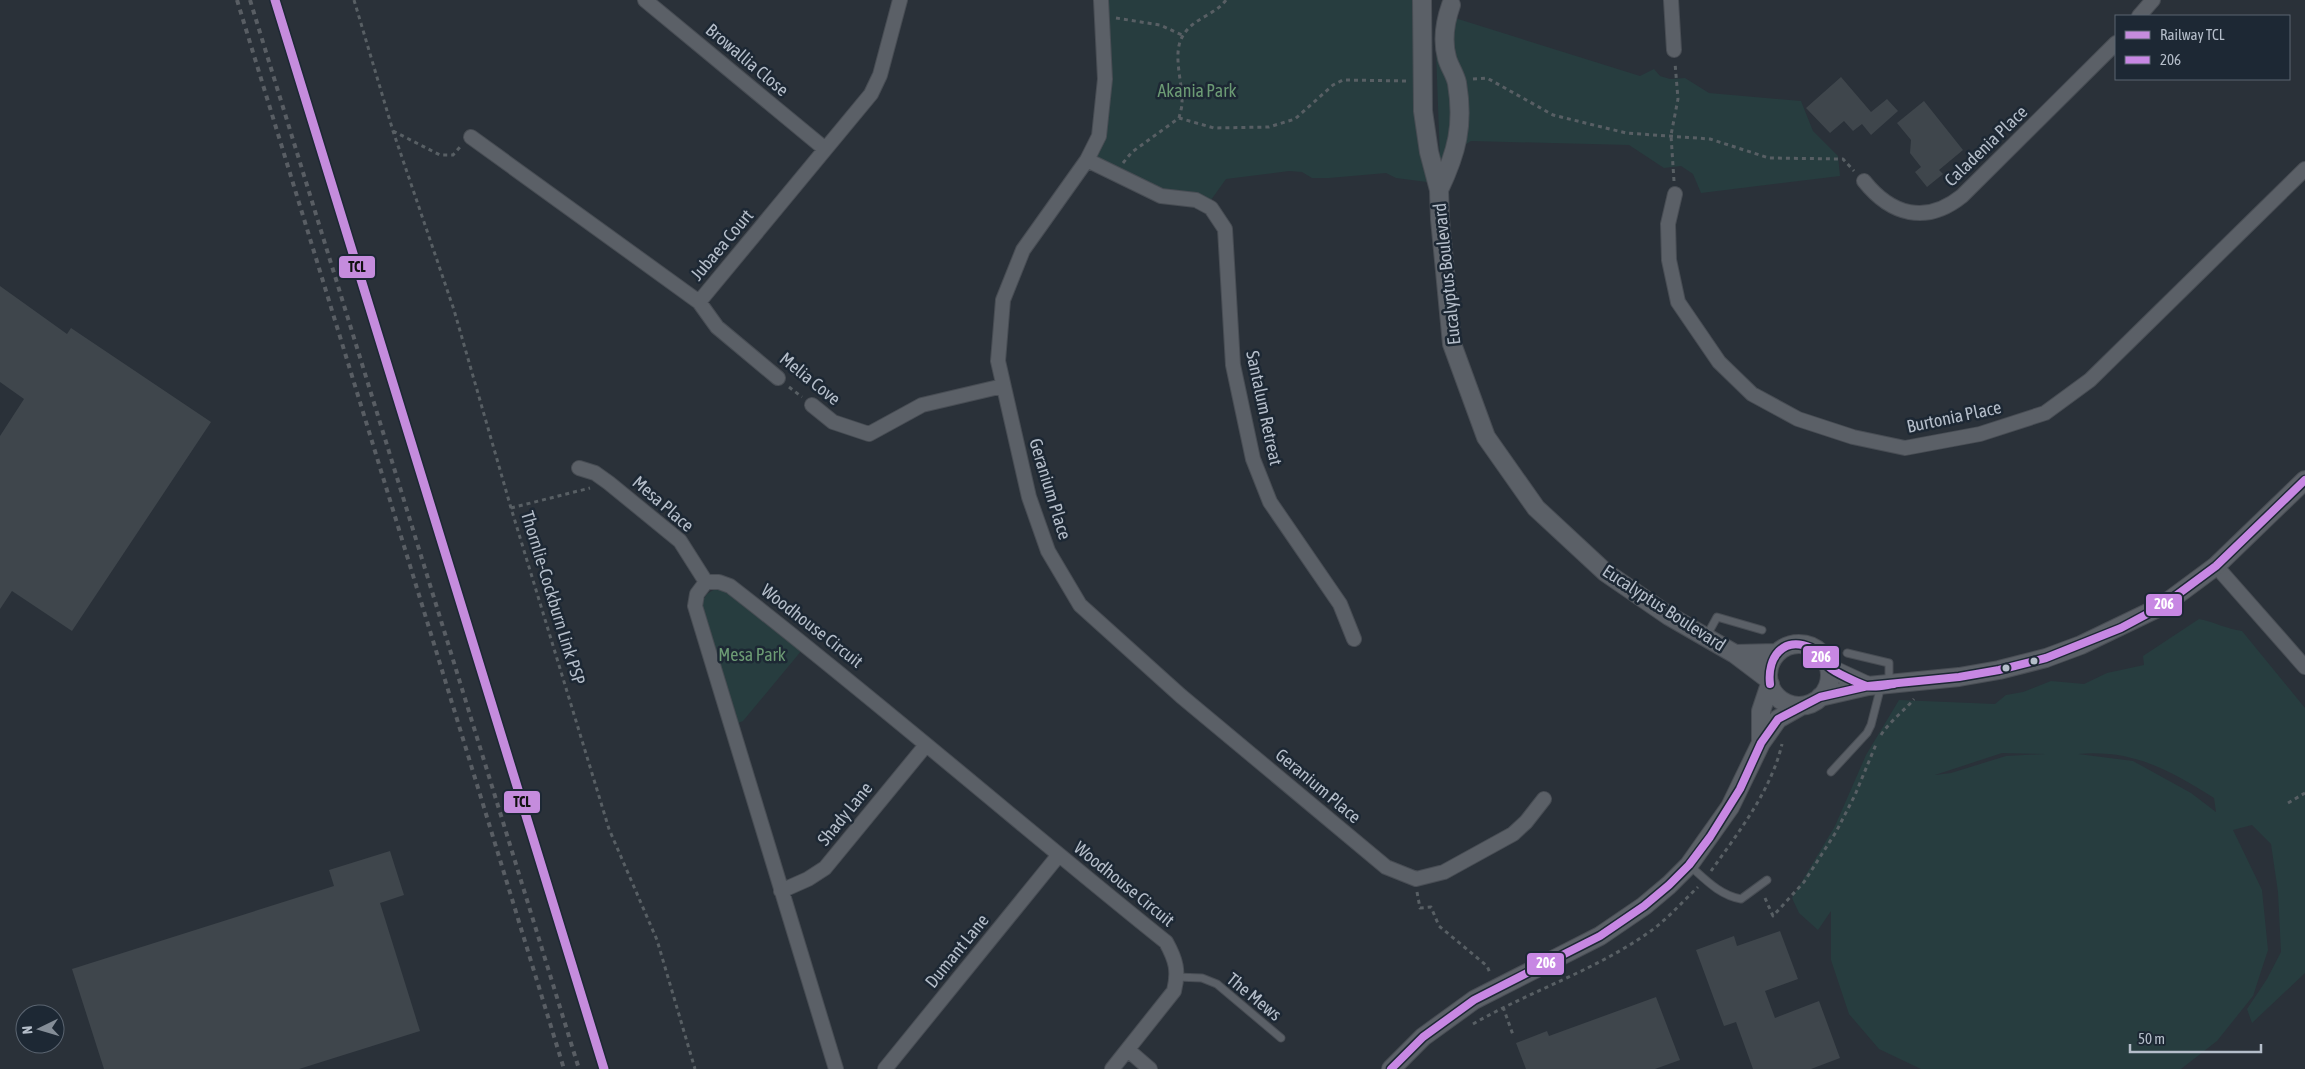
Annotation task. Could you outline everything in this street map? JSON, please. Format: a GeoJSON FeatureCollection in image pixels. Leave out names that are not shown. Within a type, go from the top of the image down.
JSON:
{"type":"FeatureCollection","features":[{"type":"Feature","properties":{"kind":"street","name":"Browallia Close"},"geometry":{"type":"LineString","coordinates":[[645,0],[825,149]]}},
{"type":"Feature","properties":{"kind":"street","name":"Jubaea Court"},"geometry":{"type":"LineString","coordinates":[[470,137],[699,302],[871,94],[880,75],[900,0]]}},
{"type":"Feature","properties":{"kind":"street","name":"Geranium Place"},"geometry":{"type":"LineString","coordinates":[[1101,0],[1105,79],[1099,136],[1087,160],[1023,250],[1003,300],[998,361],[1029,496],[1048,551],[1080,605],[1182,696],[1386,867],[1416,879]]}},
{"type":"Feature","properties":{"kind":"street","name":"Eucalyptus Boulevard"},"geometry":{"type":"LineString","coordinates":[[1422,0],[1423,111],[1429,152],[1439,190],[1452,344],[1486,437],[1536,508],[1605,572],[1669,616],[1735,654],[1769,682],[1776,696],[1785,702],[1801,706]]}},
{"type":"Feature","properties":{"kind":"street","name":"Eucalyptus Boulevard"},"geometry":{"type":"LineString","coordinates":[[1428,0],[1443,5],[1457,2]]}},
{"type":"Feature","properties":{"kind":"street"},"geometry":{"type":"LineString","coordinates":[[1671,0],[1674,50]]}},
{"type":"Feature","properties":{"kind":"street"},"geometry":{"type":"LineString","coordinates":[[2140,15],[2153,0]]}},
{"type":"Feature","properties":{"kind":"street","name":"Eucalyptus Boulevard"},"geometry":{"type":"LineString","coordinates":[[1439,190],[1452,164],[1461,127],[1456,80],[1447,58],[1444,38],[1446,19],[1457,2]]}},
{"type":"Feature","properties":{"kind":"street","name":"Caladenia Place"},"geometry":{"type":"LineString","coordinates":[[1864,181],[1882,201],[1901,210],[1923,213],[1946,207],[1962,196],[2115,44]]}},
{"type":"Feature","properties":{"kind":"street","name":"Santalum Retreat"},"geometry":{"type":"LineString","coordinates":[[1087,160],[1161,196],[1196,200],[1211,208],[1225,229],[1233,365],[1253,459],[1270,502],[1340,604],[1354,639]]}},
{"type":"Feature","properties":{"kind":"street","name":"Burtonia Place"},"geometry":{"type":"LineString","coordinates":[[1675,194],[1668,224],[1669,260],[1678,302],[1719,362],[1752,394],[1798,419],[1853,437],[1906,448],[1980,434],[2045,413],[2090,380],[2305,169]]}},
{"type":"Feature","properties":{"kind":"street","name":"Melia Cove"},"geometry":{"type":"LineString","coordinates":[[699,302],[717,327],[778,378]]}},
{"type":"Feature","properties":{"kind":"street","name":"Melia Cove"},"geometry":{"type":"LineString","coordinates":[[812,405],[833,422],[869,434],[922,405],[1003,386]]}},
{"type":"Feature","properties":{"kind":"street","name":"Mesa Place"},"geometry":{"type":"LineString","coordinates":[[579,468],[595,474],[609,483],[680,541],[706,582]]}},
{"type":"Feature","properties":{"kind":"street"},"geometry":{"type":"LineString","coordinates":[[1391,1069],[1406,1052],[1443,1021],[1466,1005],[1495,987],[1582,946],[1617,926],[1644,906],[1689,865],[1730,807],[1761,742],[1778,719],[1820,697],[1880,685],[1999,670],[2046,658],[2081,646],[2162,606],[2216,566],[2305,480]]}},
{"type":"Feature","properties":{"kind":"street"},"geometry":{"type":"LineString","coordinates":[[2216,566],[2305,667]]}},
{"type":"Feature","properties":{"kind":"street"},"geometry":{"type":"LineString","coordinates":[[706,582],[697,594],[695,606],[780,891],[836,1069]]}},
{"type":"Feature","properties":{"kind":"street","name":"Woodhouse Circuit"},"geometry":{"type":"LineString","coordinates":[[706,582],[719,582],[730,586],[832,665],[1058,856],[1166,942],[1176,960],[1177,978]]}},
{"type":"Feature","properties":{"kind":"street","name":"Eucalyptus Boulevard"},"geometry":{"type":"LineString","coordinates":[[1735,654],[1776,653],[1785,647],[1795,644],[1806,645],[1817,650],[1825,658],[1829,668],[1880,685]]}},
{"type":"Feature","properties":{"kind":"street"},"geometry":{"type":"LineString","coordinates":[[1761,742],[1761,711],[1769,682],[1770,662],[1776,653]]}},
{"type":"Feature","properties":{"kind":"street"},"geometry":{"type":"LineString","coordinates":[[1820,697],[1829,678],[1829,668]]}},
{"type":"Feature","properties":{"kind":"street","name":"Shady Lane"},"geometry":{"type":"LineString","coordinates":[[780,891],[808,880],[825,868],[926,745]]}},
{"type":"Feature","properties":{"kind":"street"},"geometry":{"type":"LineString","coordinates":[[1416,879],[1444,872],[1512,834],[1526,822],[1544,799]]}},
{"type":"Feature","properties":{"kind":"street","name":"Dumant Lane"},"geometry":{"type":"LineString","coordinates":[[885,1069],[1058,856]]}},
{"type":"Feature","properties":{"kind":"street"},"geometry":{"type":"LineString","coordinates":[[1112,1069],[1174,990],[1177,978]]}},
{"type":"Feature","properties":{"kind":"street"},"geometry":{"type":"LineString","coordinates":[[1128,1050],[1150,1069]]}},
{"type":"Feature","properties":{"kind":"lane"},"geometry":{"type":"LineString","coordinates":[[1706,637],[1717,617],[1762,630]]}},
{"type":"Feature","properties":{"kind":"lane"},"geometry":{"type":"LineString","coordinates":[[1831,772],[1872,725],[1880,685],[1889,663],[1847,654]]}},
{"type":"Feature","properties":{"kind":"lane"},"geometry":{"type":"LineString","coordinates":[[1689,865],[1715,888],[1732,897],[1741,898],[1767,880]]}},
{"type":"Feature","properties":{"kind":"lane","name":"The Mews"},"geometry":{"type":"LineString","coordinates":[[1177,978],[1202,978],[1217,984],[1281,1038]]}},
{"type":"Feature","properties":{"kind":"path","name":"Thornlie-Cockburn Link PSP"},"geometry":{"type":"LineString","coordinates":[[354,0],[393,131],[454,310],[511,508],[609,829],[657,940],[695,1069]]}},
{"type":"Feature","properties":{"kind":"path"},"geometry":{"type":"LineString","coordinates":[[1113,174],[1132,152],[1179,118],[1182,104],[1179,54],[1182,35],[1202,18],[1221,6],[1226,0]]}},
{"type":"Feature","properties":{"kind":"path"},"geometry":{"type":"LineString","coordinates":[[1115,18],[1160,24],[1182,35]]}},
{"type":"Feature","properties":{"kind":"path"},"geometry":{"type":"LineString","coordinates":[[1674,50],[1678,99],[1672,135],[1675,194]]}},
{"type":"Feature","properties":{"kind":"path"},"geometry":{"type":"LineString","coordinates":[[1456,80],[1487,78],[1553,115],[1626,133],[1710,139],[1769,158],[1843,159],[1864,181]]}},
{"type":"Feature","properties":{"kind":"path"},"geometry":{"type":"LineString","coordinates":[[1179,118],[1214,128],[1270,127],[1295,119],[1332,85],[1343,80],[1422,82]]}},
{"type":"Feature","properties":{"kind":"path"},"geometry":{"type":"LineString","coordinates":[[393,131],[440,155],[453,155],[470,137]]}},
{"type":"Feature","properties":{"kind":"path","name":"Melia Cove"},"geometry":{"type":"LineString","coordinates":[[778,378],[812,405]]}},
{"type":"Feature","properties":{"kind":"path","name":"Mesa Place"},"geometry":{"type":"LineString","coordinates":[[511,508],[609,483]]}},
{"type":"Feature","properties":{"kind":"path"},"geometry":{"type":"LineString","coordinates":[[1765,898],[1773,916],[1804,882],[1836,832],[1855,795],[1872,750],[1886,726],[1903,713],[1919,692]]}},
{"type":"Feature","properties":{"kind":"path"},"geometry":{"type":"LineString","coordinates":[[1711,872],[1736,836],[1769,780],[1786,737]]}},
{"type":"Feature","properties":{"kind":"path"},"geometry":{"type":"LineString","coordinates":[[2288,803],[2305,793]]}},
{"type":"Feature","properties":{"kind":"path"},"geometry":{"type":"LineString","coordinates":[[1416,879],[1420,908],[1431,907],[1439,926],[1487,966],[1491,977]]}},
{"type":"Feature","properties":{"kind":"path"},"geometry":{"type":"LineString","coordinates":[[1466,1029],[1593,966],[1645,936],[1668,917],[1699,886]]}},
{"type":"Feature","properties":{"kind":"path"},"geometry":{"type":"LineString","coordinates":[[1503,1009],[1513,1035]]}},
{"type":"Feature","properties":{"kind":"green space","name":"Akania Park"},"geometry":{"type":"Polygon","coordinates":[[[1102,0],[1425,0],[1430,76],[1427,182],[1396,178],[1386,173],[1312,178],[1302,172],[1289,171],[1226,179],[1211,200],[1164,194],[1091,162],[1099,136],[1102,0]]]}},
{"type":"Feature","properties":{"kind":"green space"},"geometry":{"type":"Polygon","coordinates":[[[1439,13],[1640,76],[1654,69],[1660,76],[1670,79],[1685,78],[1709,93],[1801,101],[1813,131],[1838,156],[1840,176],[1701,193],[1693,174],[1681,166],[1664,168],[1629,145],[1471,141],[1440,160],[1436,51],[1439,13]]]}},
{"type":"Feature","properties":{"kind":"green space","name":"Mesa Park"},"geometry":{"type":"Polygon","coordinates":[[[719,588],[727,590],[802,650],[743,721],[736,724],[701,611],[702,602],[706,596],[711,591],[719,588]]]}},
{"type":"Feature","properties":{"kind":"green space"},"geometry":{"type":"Polygon","coordinates":[[[2199,619],[2242,631],[2305,708],[2305,973],[2252,1023],[2247,1009],[2267,979],[2281,952],[2278,892],[2271,844],[2252,825],[2233,830],[2262,890],[2268,950],[2253,996],[2217,1041],[2181,1069],[1921,1069],[1879,1049],[1849,1014],[1831,960],[1831,911],[1818,930],[1799,913],[1792,898],[1835,826],[1866,755],[1899,700],[1995,704],[2006,695],[2023,692],[2051,681],[2084,684],[2107,673],[2144,665],[2143,656],[2199,619]],[[2002,753],[1935,775],[1951,773],[2006,756],[2046,754],[2002,753]],[[2098,753],[2078,754],[2133,761],[2191,793],[2216,812],[2214,798],[2166,770],[2133,758],[2098,753]]]}},
{"type":"Feature","properties":{"kind":"building"},"geometry":{"type":"Polygon","coordinates":[[[1841,77],[1871,112],[1887,99],[1898,111],[1871,135],[1862,124],[1853,131],[1844,121],[1830,133],[1806,108],[1841,77]]]}},
{"type":"Feature","properties":{"kind":"building"},"geometry":{"type":"Polygon","coordinates":[[[1924,101],[1963,150],[1939,170],[1943,174],[1927,187],[1915,172],[1921,167],[1910,153],[1911,140],[1897,123],[1924,101]]]}},
{"type":"Feature","properties":{"kind":"building"},"geometry":{"type":"Polygon","coordinates":[[[0,286],[67,334],[71,328],[211,422],[72,631],[12,591],[0,609],[0,436],[24,399],[0,382],[0,286]]]}},
{"type":"Feature","properties":{"kind":"building"},"geometry":{"type":"Polygon","coordinates":[[[390,851],[404,895],[380,903],[420,1031],[299,1069],[104,1069],[72,969],[334,886],[329,870],[390,851]]]}},
{"type":"Feature","properties":{"kind":"building"},"geometry":{"type":"Polygon","coordinates":[[[1780,931],[1798,979],[1765,991],[1775,1018],[1819,1001],[1840,1058],[1811,1069],[1753,1069],[1736,1022],[1724,1026],[1696,950],[1734,936],[1737,946],[1780,931]]]}},
{"type":"Feature","properties":{"kind":"building"},"geometry":{"type":"Polygon","coordinates":[[[1656,997],[1680,1060],[1655,1069],[1526,1069],[1516,1043],[1547,1031],[1549,1036],[1656,997]]]}},
{"type":"Feature","properties":{"kind":"railway"},"geometry":{"type":"LineString","coordinates":[[237,0],[564,1069]]}},
{"type":"Feature","properties":{"kind":"railway"},"geometry":{"type":"LineString","coordinates":[[250,0],[579,1069]]}},
{"type":"Feature","properties":{"kind":"rail line","name":"TCL"},"geometry":{"type":"LineString","coordinates":[[275,0],[604,1069]]}},
{"type":"Feature","properties":{"kind":"transit line","name":"206"},"geometry":{"type":"LineString","coordinates":[[1391,1069],[1423,1037],[1474,1000],[1600,936],[1644,906],[1669,885],[1689,865],[1710,837],[1740,789],[1761,743],[1778,719],[1820,697],[1868,686],[1959,677],[1999,670],[2046,658],[2121,628],[2162,606],[2216,566],[2305,480]]}},
{"type":"Feature","properties":{"kind":"transit line","name":"206"},"geometry":{"type":"LineString","coordinates":[[1770,684],[1771,666],[1774,658],[1779,651],[1792,644],[1811,648],[1832,669],[1864,685],[1873,687],[1894,684]]}}]}
